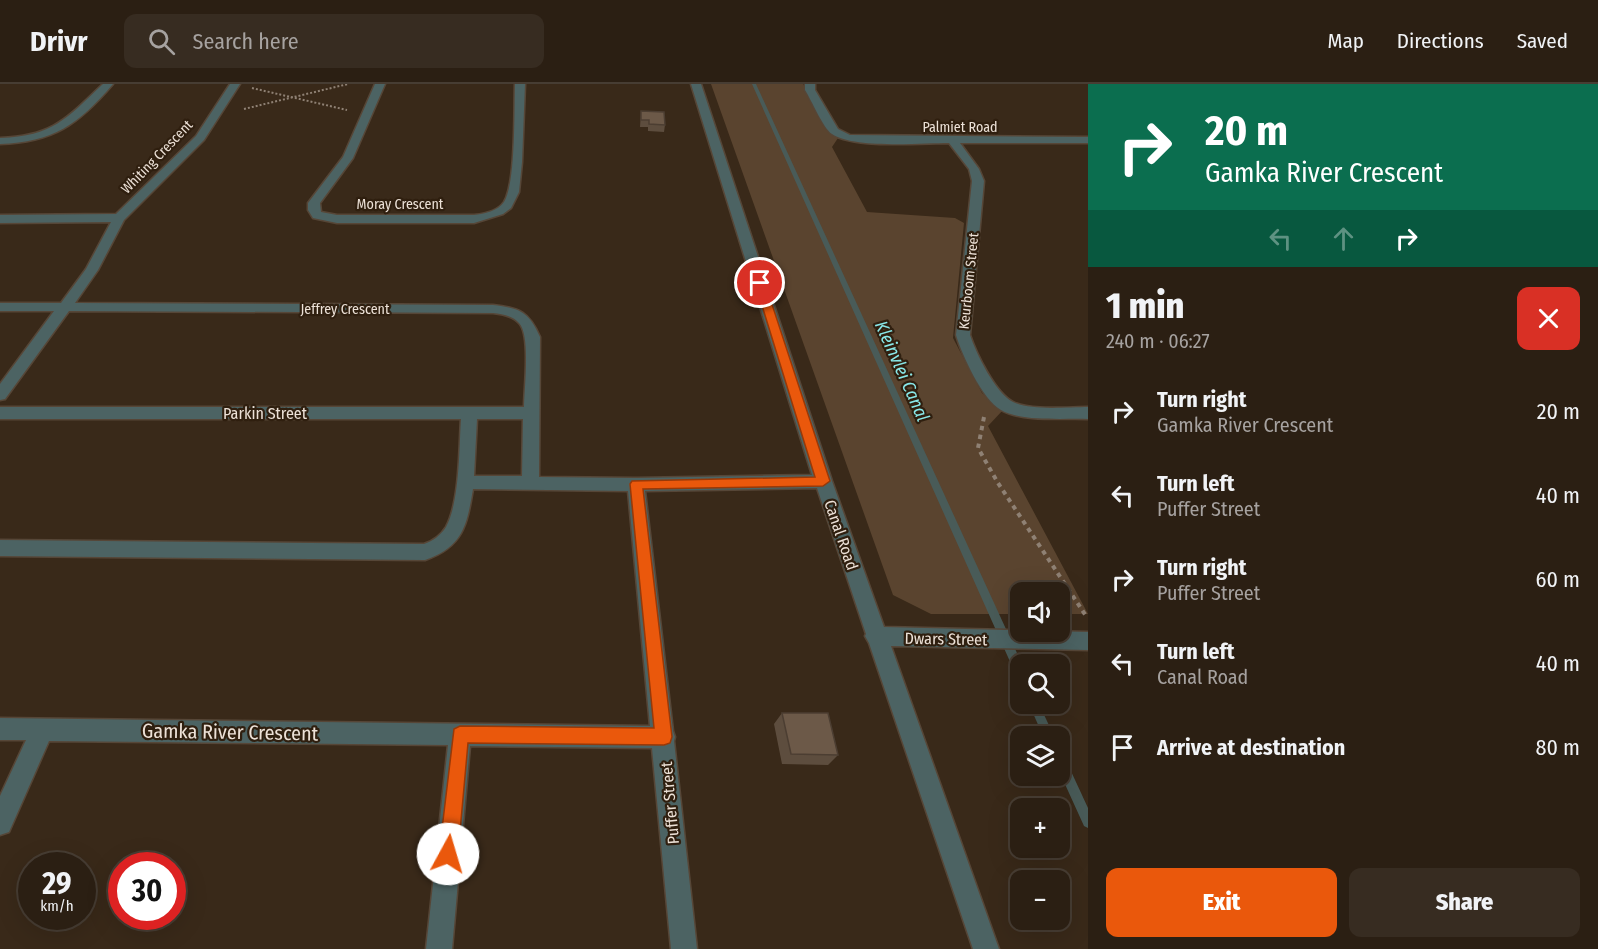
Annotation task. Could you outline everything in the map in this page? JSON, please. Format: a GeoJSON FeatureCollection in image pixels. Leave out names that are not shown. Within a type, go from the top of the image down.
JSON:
{"type":"FeatureCollection","features":[{"type":"Feature","properties":{"kind":"street"},"geometry":{"type":"LineString","coordinates":[[0,141],[31,140],[51,134],[62,127],[108,84]]}},
{"type":"Feature","properties":{"kind":"street","name":"Moray Crescent"},"geometry":{"type":"LineString","coordinates":[[380,84],[348,158],[314,203],[317,215],[337,219],[474,219],[485,217],[502,209],[510,202],[514,183],[520,84]]}},
{"type":"Feature","properties":{"kind":"street","name":"Canal Road"},"geometry":{"type":"LineString","coordinates":[[696,84],[823,481],[875,636],[950,841],[986,949]]}},
{"type":"Feature","properties":{"kind":"street","name":"Palmiet Road"},"geometry":{"type":"LineString","coordinates":[[810,84],[810,90],[834,131],[840,136],[860,140],[1088,140]]}},
{"type":"Feature","properties":{"kind":"street","name":"Whiting Crescent"},"geometry":{"type":"LineString","coordinates":[[0,395],[92,270],[119,218],[200,138],[234,85]]}},
{"type":"Feature","properties":{"kind":"street","name":"Keurboom Street"},"geometry":{"type":"LineString","coordinates":[[952,140],[974,170],[978,181],[963,335],[969,353],[992,391],[1006,406]]}},
{"type":"Feature","properties":{"kind":"street","name":"Whiting Crescent"},"geometry":{"type":"LineString","coordinates":[[0,219],[119,218]]}},
{"type":"Feature","properties":{"kind":"street","name":"Jeffrey Crescent"},"geometry":{"type":"LineString","coordinates":[[0,307],[494,309],[508,311],[526,321],[532,338],[530,482]]}},
{"type":"Feature","properties":{"kind":"street"},"geometry":{"type":"LineString","coordinates":[[1006,406],[1028,412],[1088,413]]}},
{"type":"Feature","properties":{"kind":"street","name":"Parkin Street"},"geometry":{"type":"LineString","coordinates":[[0,413],[530,413]]}},
{"type":"Feature","properties":{"kind":"street"},"geometry":{"type":"LineString","coordinates":[[0,548],[424,552],[440,548],[450,538],[457,523],[465,482],[468,413]]}},
{"type":"Feature","properties":{"kind":"street"},"geometry":{"type":"LineString","coordinates":[[465,482],[636,484],[823,481]]}},
{"type":"Feature","properties":{"kind":"street","name":"Puffer Street"},"geometry":{"type":"LineString","coordinates":[[636,484],[664,737],[684,949]]}},
{"type":"Feature","properties":{"kind":"street","name":"Dwars Street"},"geometry":{"type":"LineString","coordinates":[[875,636],[1088,641]]}},
{"type":"Feature","properties":{"kind":"street","name":"Gamka River Crescent"},"geometry":{"type":"LineString","coordinates":[[0,729],[664,737]]}},
{"type":"Feature","properties":{"kind":"street"},"geometry":{"type":"LineString","coordinates":[[0,823],[43,729]]}},
{"type":"Feature","properties":{"kind":"street"},"geometry":{"type":"LineString","coordinates":[[439,949],[460,735]]}},
{"type":"Feature","properties":{"kind":"path"},"geometry":{"type":"LineString","coordinates":[[216,112],[230,112],[348,84]]}},
{"type":"Feature","properties":{"kind":"path"},"geometry":{"type":"LineString","coordinates":[[234,85],[368,113]]}},
{"type":"Feature","properties":{"kind":"path"},"geometry":{"type":"LineString","coordinates":[[1006,406],[983,417],[978,448],[998,483],[1046,551],[1088,620]]}},
{"type":"Feature","properties":{"kind":"shaded area"},"geometry":{"type":"Polygon","coordinates":[[[711,84],[803,84],[829,132],[838,138],[832,147],[867,212],[955,218],[964,223],[953,338],[982,393],[1003,410],[988,426],[1088,614],[1070,614],[1070,582],[1010,582],[1010,614],[931,614],[893,595],[711,84]]]}},
{"type":"Feature","properties":{"kind":"building"},"geometry":{"type":"Polygon","coordinates":[[[641,111],[664,112],[665,125],[649,124],[649,120],[641,120],[641,111]]]}},
{"type":"Feature","properties":{"kind":"building"},"geometry":{"type":"Polygon","coordinates":[[[782,713],[828,713],[838,755],[791,754],[782,713]]]}},
{"type":"Feature","properties":{"kind":"waterway","name":"Kleinvlei Canal"},"geometry":{"type":"LineString","coordinates":[[754,84],[1012,654]]}},
{"type":"Feature","properties":{"kind":"waterway","name":"Kleinvlei Canal"},"geometry":{"type":"LineString","coordinates":[[1039,714],[1044,726]]}},
{"type":"Feature","properties":{"kind":"waterway","name":"Kleinvlei Canal"},"geometry":{"type":"LineString","coordinates":[[1070,782],[1088,822]]}},
{"type":"Feature","properties":{"kind":"route"},"geometry":{"type":"LineString","coordinates":[[448,854],[460,735],[664,737],[636,484],[823,481],[760,283]]}}]}
